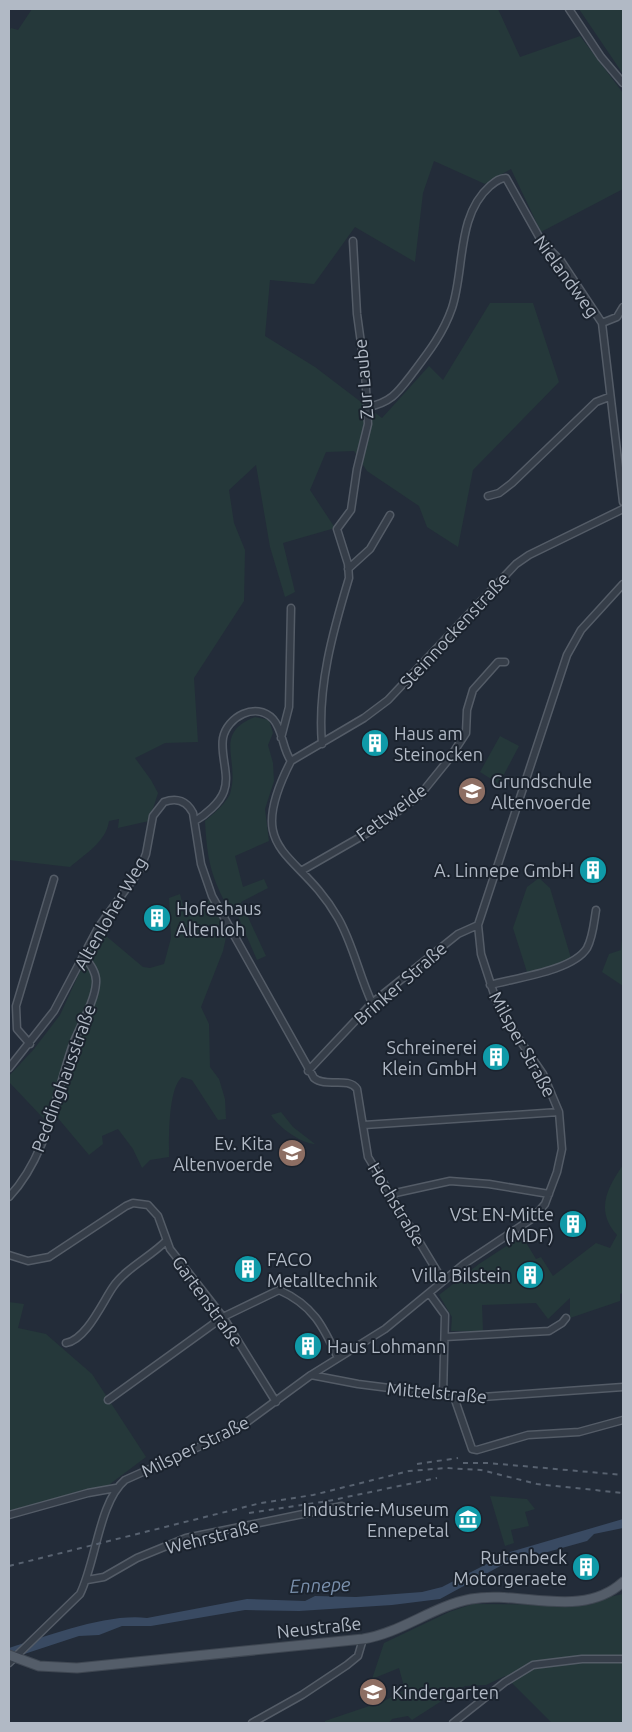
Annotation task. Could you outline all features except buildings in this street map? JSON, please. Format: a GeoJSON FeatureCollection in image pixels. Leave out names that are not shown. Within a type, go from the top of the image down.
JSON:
{"type":"FeatureCollection","features":[{"type":"Feature","properties":{"kind":"main road","name":"Neustraße"},"geometry":{"type":"LineString","coordinates":[[10,1659],[39,1666],[82,1668],[364,1640],[379,1636],[445,1607],[471,1599],[492,1597],[577,1601],[598,1597],[623,1582]]}},
{"type":"Feature","properties":{"kind":"street"},"geometry":{"type":"LineString","coordinates":[[569,9],[601,57],[623,83]]}},
{"type":"Feature","properties":{"kind":"street","name":"Nielandweg"},"geometry":{"type":"LineString","coordinates":[[368,407],[383,404],[397,393],[439,338],[452,307],[470,216],[482,193],[504,177],[509,181],[542,242],[561,261],[602,324],[609,397],[623,502]]}},
{"type":"Feature","properties":{"kind":"street","name":"Zur Laube"},"geometry":{"type":"LineString","coordinates":[[322,744],[320,724],[325,670],[349,578],[336,529],[351,510],[357,469],[368,424],[368,407],[356,306],[353,241]]}},
{"type":"Feature","properties":{"kind":"street"},"geometry":{"type":"LineString","coordinates":[[602,324],[616,317],[623,307]]}},
{"type":"Feature","properties":{"kind":"street"},"geometry":{"type":"LineString","coordinates":[[488,496],[499,493],[512,483],[596,402],[609,397]]}},
{"type":"Feature","properties":{"kind":"street","name":"Steinnockenstraße"},"geometry":{"type":"LineString","coordinates":[[291,761],[364,718],[393,695],[460,620],[516,564],[530,555],[623,509]]}},
{"type":"Feature","properties":{"kind":"street"},"geometry":{"type":"LineString","coordinates":[[348,569],[370,549],[390,515]]}},
{"type":"Feature","properties":{"kind":"street","name":"Milsper Straße"},"geometry":{"type":"LineString","coordinates":[[116,1488],[135,1474],[223,1436],[276,1402],[311,1375],[364,1344],[443,1281],[533,1218],[545,1204],[562,1149],[559,1112],[548,1083],[503,1015],[490,985],[479,944],[478,925],[567,655],[581,630],[623,584]]}},
{"type":"Feature","properties":{"kind":"street"},"geometry":{"type":"LineString","coordinates":[[281,740],[289,708],[291,608]]}},
{"type":"Feature","properties":{"kind":"street","name":"Fettweide"},"geometry":{"type":"LineString","coordinates":[[301,871],[376,828],[420,795],[449,759],[466,733],[467,710],[473,690],[498,662],[505,662]]}},
{"type":"Feature","properties":{"kind":"street"},"geometry":{"type":"LineString","coordinates":[[308,1071],[212,896],[201,864],[195,821],[218,801],[224,791],[223,739],[231,721],[244,713],[266,714],[277,726],[284,749],[291,761],[272,804],[275,840],[287,858],[320,890],[338,917],[372,1003]]}},
{"type":"Feature","properties":{"kind":"street","name":"Altenloher Weg"},"geometry":{"type":"LineString","coordinates":[[9,1068],[30,1044],[54,1011],[98,928],[139,871],[146,854],[154,816],[164,802],[176,800],[184,802],[191,808],[195,821]]}},
{"type":"Feature","properties":{"kind":"street"},"geometry":{"type":"LineString","coordinates":[[30,1044],[17,1029],[16,1006],[54,879]]}},
{"type":"Feature","properties":{"kind":"street"},"geometry":{"type":"LineString","coordinates":[[490,985],[561,966],[575,958],[586,948],[596,910]]}},
{"type":"Feature","properties":{"kind":"street","name":"Brinker Straße"},"geometry":{"type":"LineString","coordinates":[[308,1071],[372,1003],[451,939],[478,925]]}},
{"type":"Feature","properties":{"kind":"street","name":"Peddinghausstraße"},"geometry":{"type":"LineString","coordinates":[[9,1197],[24,1178],[43,1139],[73,1045],[94,990],[94,973],[84,956]]}},
{"type":"Feature","properties":{"kind":"street","name":"Hochstraße"},"geometry":{"type":"LineString","coordinates":[[308,1071],[319,1082],[355,1086],[359,1094],[368,1157],[443,1281]]}},
{"type":"Feature","properties":{"kind":"street"},"geometry":{"type":"LineString","coordinates":[[364,1125],[559,1112]]}},
{"type":"Feature","properties":{"kind":"street"},"geometry":{"type":"LineString","coordinates":[[391,1194],[450,1181],[489,1184],[549,1194]]}},
{"type":"Feature","properties":{"kind":"street","name":"Gartenstraße"},"geometry":{"type":"LineString","coordinates":[[9,1255],[28,1261],[49,1257],[126,1206],[140,1203],[153,1209],[166,1241],[223,1317],[276,1402]]}},
{"type":"Feature","properties":{"kind":"street"},"geometry":{"type":"LineString","coordinates":[[66,1343],[74,1342],[83,1332],[119,1280],[166,1241]]}},
{"type":"Feature","properties":{"kind":"street"},"geometry":{"type":"LineString","coordinates":[[108,1400],[223,1317],[279,1290],[312,1310],[327,1333],[338,1358]]}},
{"type":"Feature","properties":{"kind":"street"},"geometry":{"type":"LineString","coordinates":[[429,1293],[446,1315],[443,1395]]}},
{"type":"Feature","properties":{"kind":"street"},"geometry":{"type":"LineString","coordinates":[[445,1337],[549,1330],[562,1323],[566,1318]]}},
{"type":"Feature","properties":{"kind":"street","name":"Mittelstraße"},"geometry":{"type":"LineString","coordinates":[[311,1375],[358,1384],[454,1397],[499,1397],[623,1387]]}},
{"type":"Feature","properties":{"kind":"street"},"geometry":{"type":"LineString","coordinates":[[454,1397],[472,1449],[477,1450],[528,1435],[579,1432],[623,1420]]}},
{"type":"Feature","properties":{"kind":"street"},"geometry":{"type":"LineString","coordinates":[[9,1515],[88,1492],[116,1488]]}},
{"type":"Feature","properties":{"kind":"street"},"geometry":{"type":"LineString","coordinates":[[10,1659],[80,1594],[87,1580],[109,1501],[116,1488]]}},
{"type":"Feature","properties":{"kind":"street","name":"Wehrstraße"},"geometry":{"type":"LineString","coordinates":[[87,1580],[104,1577],[137,1558],[186,1538],[342,1506]]}},
{"type":"Feature","properties":{"kind":"street"},"geometry":{"type":"LineString","coordinates":[[252,1723],[302,1695],[347,1665],[358,1656],[364,1640]]}},
{"type":"Feature","properties":{"kind":"street"},"geometry":{"type":"LineString","coordinates":[[453,1722],[505,1682],[533,1665],[582,1659],[623,1659]]}},
{"type":"Feature","properties":{"kind":"shaded area"},"geometry":{"type":"Polygon","coordinates":[[[32,9],[498,9],[520,57],[580,36],[623,93],[623,189],[541,232],[511,169],[485,184],[434,161],[423,193],[415,262],[355,227],[314,284],[270,280],[265,336],[315,367],[382,418],[429,366],[443,380],[490,303],[533,303],[559,382],[473,470],[458,547],[427,527],[419,506],[367,471],[354,451],[326,452],[310,490],[335,528],[283,543],[295,592],[285,597],[270,547],[256,465],[229,490],[234,523],[245,550],[244,601],[194,678],[198,742],[165,743],[135,758],[158,793],[149,821],[118,828],[119,819],[109,821],[104,835],[99,841],[70,867],[9,860],[9,31],[11,28],[18,30],[32,9]]]}},
{"type":"Feature","properties":{"kind":"shaded area"},"geometry":{"type":"Polygon","coordinates":[[[579,9],[623,9],[623,74],[579,9]]]}},
{"type":"Feature","properties":{"kind":"shaded area"},"geometry":{"type":"Polygon","coordinates":[[[255,717],[269,720],[273,733],[268,745],[273,763],[274,781],[265,809],[269,841],[235,856],[243,887],[264,879],[268,888],[241,902],[266,956],[257,960],[235,909],[230,911],[214,878],[207,846],[205,821],[221,806],[230,793],[233,774],[230,745],[232,737],[243,723],[255,717]]]}},
{"type":"Feature","properties":{"kind":"shaded area"},"geometry":{"type":"Polygon","coordinates":[[[500,736],[519,746],[499,784],[480,772],[500,736]]]}},
{"type":"Feature","properties":{"kind":"shaded area"},"geometry":{"type":"Polygon","coordinates":[[[539,878],[550,888],[571,958],[558,965],[527,972],[513,928],[527,887],[539,878]]]}},
{"type":"Feature","properties":{"kind":"shaded area"},"geometry":{"type":"Polygon","coordinates":[[[180,894],[186,918],[210,899],[227,933],[223,951],[201,1007],[209,1024],[210,1067],[219,1079],[225,1099],[226,1119],[218,1120],[192,1080],[182,1077],[177,1083],[172,1102],[169,1126],[169,1157],[150,1160],[142,1168],[133,1149],[118,1129],[102,1136],[103,1144],[89,1155],[57,1117],[45,1120],[9,1082],[9,1076],[34,1049],[60,1015],[99,930],[143,967],[150,968],[164,964],[171,938],[169,898],[180,894]]]}},
{"type":"Feature","properties":{"kind":"shaded area"},"geometry":{"type":"Polygon","coordinates":[[[623,929],[623,986],[602,972],[609,954],[621,950],[623,929]]]}},
{"type":"Feature","properties":{"kind":"shaded area"},"geometry":{"type":"Polygon","coordinates":[[[281,1112],[293,1127],[315,1144],[297,1138],[279,1125],[271,1115],[281,1112]]]}},
{"type":"Feature","properties":{"kind":"shaded area"},"geometry":{"type":"Polygon","coordinates":[[[623,1165],[623,1293],[620,1294],[620,1301],[570,1318],[570,1298],[548,1319],[536,1303],[482,1305],[483,1331],[451,1331],[452,1317],[439,1295],[479,1264],[522,1236],[536,1259],[541,1257],[553,1276],[596,1243],[610,1248],[617,1235],[606,1217],[606,1200],[612,1182],[623,1165]]]}},
{"type":"Feature","properties":{"kind":"shaded area"},"geometry":{"type":"Polygon","coordinates":[[[9,1302],[24,1304],[18,1328],[46,1334],[92,1374],[146,1457],[106,1487],[9,1514],[9,1302]]]}},
{"type":"Feature","properties":{"kind":"shaded area"},"geometry":{"type":"Polygon","coordinates":[[[490,1496],[527,1499],[535,1509],[525,1512],[529,1526],[511,1530],[514,1543],[505,1546],[490,1496]]]}},
{"type":"Feature","properties":{"kind":"shaded area"},"geometry":{"type":"Polygon","coordinates":[[[623,1594],[623,1723],[552,1723],[505,1676],[486,1685],[465,1686],[412,1720],[408,1716],[392,1719],[389,1723],[325,1723],[325,1721],[384,1701],[405,1690],[399,1668],[372,1679],[384,1643],[449,1612],[473,1604],[590,1605],[609,1597],[623,1594]]]}},
{"type":"Feature","properties":{"kind":"water"},"geometry":{"type":"Polygon","coordinates":[[[623,1519],[623,1528],[594,1534],[587,1541],[504,1564],[440,1599],[392,1605],[299,1611],[245,1610],[151,1626],[122,1626],[99,1635],[79,1636],[9,1659],[9,1648],[59,1632],[114,1619],[147,1618],[247,1599],[305,1601],[315,1596],[356,1597],[422,1592],[442,1587],[510,1552],[623,1519]]]}},
{"type":"Feature","properties":{"kind":"railway"},"geometry":{"type":"LineString","coordinates":[[417,1464],[458,1458]]}},
{"type":"Feature","properties":{"kind":"railway"},"geometry":{"type":"LineString","coordinates":[[463,1463],[488,1463],[623,1475]]}},
{"type":"Feature","properties":{"kind":"railway"},"geometry":{"type":"LineString","coordinates":[[9,1566],[261,1503],[313,1495],[409,1471],[446,1468],[481,1470],[537,1484],[623,1493]]}},
{"type":"Feature","properties":{"kind":"railway"},"geometry":{"type":"LineString","coordinates":[[249,1513],[328,1501],[437,1478]]}},
{"type":"Feature","properties":{"kind":"place","name":"Haus am Steinocken"},"geometry":{"type":"Point","coordinates":[375,743]}},
{"type":"Feature","properties":{"kind":"place","name":"Grundschule Altenvoerde"},"geometry":{"type":"Point","coordinates":[472,791]}},
{"type":"Feature","properties":{"kind":"place","name":"A. Linnepe GmbH"},"geometry":{"type":"Point","coordinates":[593,870]}},
{"type":"Feature","properties":{"kind":"place","name":"Hofeshaus Altenloh"},"geometry":{"type":"Point","coordinates":[157,918]}},
{"type":"Feature","properties":{"kind":"place","name":"Schreinerei Klein GmbH"},"geometry":{"type":"Point","coordinates":[496,1057]}},
{"type":"Feature","properties":{"kind":"place","name":"Ev. Kita Altenvoerde"},"geometry":{"type":"Point","coordinates":[292,1153]}},
{"type":"Feature","properties":{"kind":"place","name":"VSt EN-Mitte (MDF)"},"geometry":{"type":"Point","coordinates":[573,1224]}},
{"type":"Feature","properties":{"kind":"place","name":"FACO Metalltechnik"},"geometry":{"type":"Point","coordinates":[248,1269]}},
{"type":"Feature","properties":{"kind":"place","name":"Villa Bilstein"},"geometry":{"type":"Point","coordinates":[530,1275]}},
{"type":"Feature","properties":{"kind":"place","name":"Haus Lohmann"},"geometry":{"type":"Point","coordinates":[308,1346]}},
{"type":"Feature","properties":{"kind":"place","name":"Industrie-Museum Ennepetal"},"geometry":{"type":"Point","coordinates":[468,1519]}},
{"type":"Feature","properties":{"kind":"place","name":"Rutenbeck Motorgeraete"},"geometry":{"type":"Point","coordinates":[586,1567]}},
{"type":"Feature","properties":{"kind":"place","name":"Kindergarten"},"geometry":{"type":"Point","coordinates":[373,1692]}},
{"type":"Feature","properties":{"kind":"water label","name":"Ennepe"},"geometry":{"type":"Point","coordinates":[320,1585]}}]}
